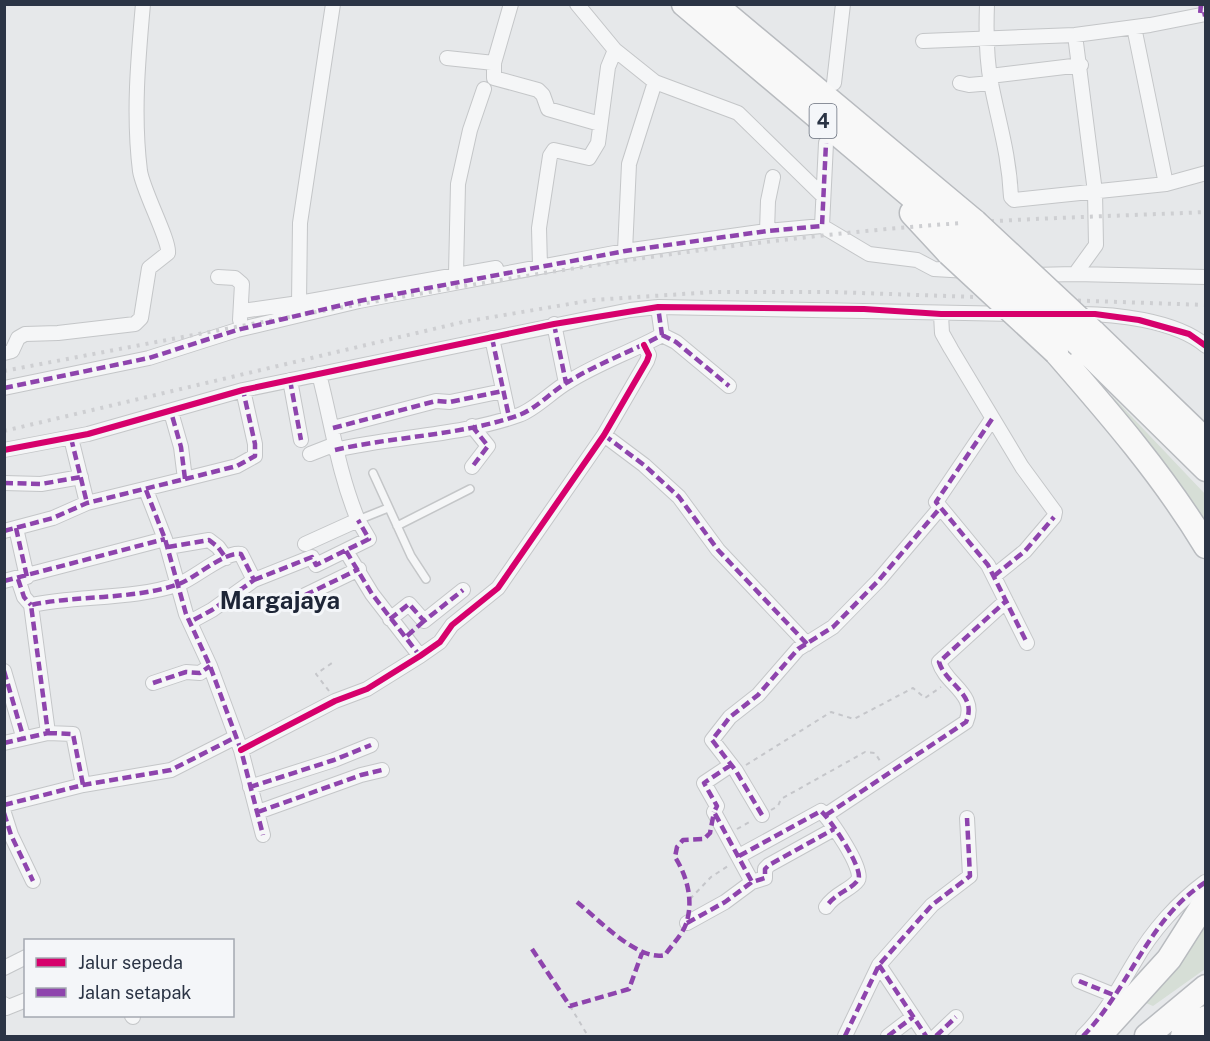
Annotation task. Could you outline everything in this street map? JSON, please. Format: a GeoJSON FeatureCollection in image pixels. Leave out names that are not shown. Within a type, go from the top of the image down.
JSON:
{"type":"FeatureCollection","features":[{"type":"Feature","properties":{"kind":"highway","name":"4"},"geometry":{"type":"LineString","coordinates":[[684,4],[835,141],[1086,338],[1206,441]]}},
{"type":"Feature","properties":{"kind":"highway","name":"4"},"geometry":{"type":"LineString","coordinates":[[714,4],[961,238]]}},
{"type":"Feature","properties":{"kind":"highway"},"geometry":{"type":"LineString","coordinates":[[961,238],[1134,442],[1179,501],[1206,546]]}},
{"type":"Feature","properties":{"kind":"highway","name":"4"},"geometry":{"type":"LineString","coordinates":[[1086,338],[1206,468]]}},
{"type":"Feature","properties":{"kind":"highway"},"geometry":{"type":"LineString","coordinates":[[1099,1036],[1169,958],[1206,901]]}},
{"type":"Feature","properties":{"kind":"highway"},"geometry":{"type":"LineString","coordinates":[[1147,1036],[1206,987]]}},
{"type":"Feature","properties":{"kind":"highway"},"geometry":{"type":"LineString","coordinates":[[1183,1036],[1205,1018]]}},
{"type":"Feature","properties":{"kind":"street"},"geometry":{"type":"LineString","coordinates":[[4,353],[12,351],[18,338],[25,334],[135,324],[141,318],[149,268],[168,253],[167,242],[156,221],[140,173],[136,87],[143,4]]}},
{"type":"Feature","properties":{"kind":"street"},"geometry":{"type":"LineString","coordinates":[[299,303],[300,223],[333,4]]}},
{"type":"Feature","properties":{"kind":"street"},"geometry":{"type":"LineString","coordinates":[[510,4],[494,63],[495,78],[537,90],[543,95],[548,109],[600,124]]}},
{"type":"Feature","properties":{"kind":"street"},"geometry":{"type":"LineString","coordinates":[[577,4],[615,50],[656,82],[738,113],[823,196]]}},
{"type":"Feature","properties":{"kind":"street"},"geometry":{"type":"LineString","coordinates":[[834,83],[843,4]]}},
{"type":"Feature","properties":{"kind":"street"},"geometry":{"type":"LineString","coordinates":[[987,4],[985,37],[990,80],[1009,159],[1011,197],[1014,200],[1166,184],[1206,173]]}},
{"type":"Feature","properties":{"kind":"street"},"geometry":{"type":"LineString","coordinates":[[923,41],[1075,35],[1134,27],[1202,11]]}},
{"type":"Feature","properties":{"kind":"street"},"geometry":{"type":"LineString","coordinates":[[1134,27],[1166,184]]}},
{"type":"Feature","properties":{"kind":"street"},"geometry":{"type":"LineString","coordinates":[[1074,274],[1096,245],[1095,192],[1081,65],[1075,35]]}},
{"type":"Feature","properties":{"kind":"street"},"geometry":{"type":"LineString","coordinates":[[540,264],[538,228],[550,156],[554,150],[559,150],[590,158],[598,143],[608,67],[615,50]]}},
{"type":"Feature","properties":{"kind":"street"},"geometry":{"type":"LineString","coordinates":[[447,58],[494,63]]}},
{"type":"Feature","properties":{"kind":"street"},"geometry":{"type":"LineString","coordinates":[[960,82],[969,85],[1081,65]]}},
{"type":"Feature","properties":{"kind":"street"},"geometry":{"type":"LineString","coordinates":[[625,251],[629,164],[656,82]]}},
{"type":"Feature","properties":{"kind":"street"},"geometry":{"type":"LineString","coordinates":[[456,274],[458,184],[470,130],[484,89]]}},
{"type":"Feature","properties":{"kind":"street"},"geometry":{"type":"LineString","coordinates":[[822,226],[823,196],[835,141]]}},
{"type":"Feature","properties":{"kind":"street"},"geometry":{"type":"LineString","coordinates":[[767,231],[768,201],[773,177]]}},
{"type":"Feature","properties":{"kind":"street"},"geometry":{"type":"LineString","coordinates":[[242,311],[299,303],[456,274],[767,231],[822,226],[869,254],[917,260],[934,269],[1048,276],[1074,274],[1206,277]]}},
{"type":"Feature","properties":{"kind":"street"},"geometry":{"type":"LineString","coordinates":[[4,388],[149,358],[237,330],[359,301],[540,264]]}},
{"type":"Feature","properties":{"kind":"street"},"geometry":{"type":"LineString","coordinates":[[218,277],[240,281],[243,288],[242,311],[237,330]]}},
{"type":"Feature","properties":{"kind":"street"},"geometry":{"type":"LineString","coordinates":[[658,307],[662,335]]}},
{"type":"Feature","properties":{"kind":"street"},"geometry":{"type":"LineString","coordinates":[[4,450],[71,438],[171,412],[243,390],[554,324],[658,307],[864,309],[941,314],[1119,316],[1190,334],[1206,346]]}},
{"type":"Feature","properties":{"kind":"street"},"geometry":{"type":"LineString","coordinates":[[941,314],[942,333],[992,420],[1055,512],[1054,517],[1025,551],[994,576]]}},
{"type":"Feature","properties":{"kind":"street"},"geometry":{"type":"LineString","coordinates":[[554,324],[566,383]]}},
{"type":"Feature","properties":{"kind":"street"},"geometry":{"type":"LineString","coordinates":[[310,454],[334,447],[472,426],[520,415],[566,383],[606,360],[662,335]]}},
{"type":"Feature","properties":{"kind":"street"},"geometry":{"type":"LineString","coordinates":[[662,335],[676,342],[729,387]]}},
{"type":"Feature","properties":{"kind":"street"},"geometry":{"type":"LineString","coordinates":[[492,338],[509,417]]}},
{"type":"Feature","properties":{"kind":"street"},"geometry":{"type":"LineString","coordinates":[[4,805],[83,785],[171,770],[367,689],[440,642],[452,625],[498,588],[604,435],[647,361],[648,355],[644,345]]}},
{"type":"Feature","properties":{"kind":"street"},"geometry":{"type":"LineString","coordinates":[[190,622],[212,610],[254,580],[312,557],[316,565],[369,539],[358,520],[346,490],[334,447],[333,428],[319,374]]}},
{"type":"Feature","properties":{"kind":"street"},"geometry":{"type":"LineString","coordinates":[[290,380],[301,440]]}},
{"type":"Feature","properties":{"kind":"street"},"geometry":{"type":"LineString","coordinates":[[48,733],[31,605],[24,597],[17,579],[10,529],[52,518],[87,504],[237,466],[255,456],[243,390]]}},
{"type":"Feature","properties":{"kind":"street"},"geometry":{"type":"LineString","coordinates":[[333,428],[436,401],[450,402],[503,391]]}},
{"type":"Feature","properties":{"kind":"street"},"geometry":{"type":"LineString","coordinates":[[171,412],[181,447],[185,479]]}},
{"type":"Feature","properties":{"kind":"street"},"geometry":{"type":"LineString","coordinates":[[992,420],[936,502],[994,576],[1027,643]]}},
{"type":"Feature","properties":{"kind":"street"},"geometry":{"type":"LineString","coordinates":[[472,426],[488,446],[472,467]]}},
{"type":"Feature","properties":{"kind":"street"},"geometry":{"type":"LineString","coordinates":[[604,435],[644,465],[679,497],[718,550],[807,644]]}},
{"type":"Feature","properties":{"kind":"street"},"geometry":{"type":"LineString","coordinates":[[71,438],[87,504]]}},
{"type":"Feature","properties":{"kind":"street"},"geometry":{"type":"LineString","coordinates":[[4,483],[41,484],[81,477]]}},
{"type":"Feature","properties":{"kind":"street"},"geometry":{"type":"LineString","coordinates":[[146,490],[166,543],[190,622],[210,666],[238,744],[263,835]]}},
{"type":"Feature","properties":{"kind":"street"},"geometry":{"type":"LineString","coordinates":[[762,815],[733,768],[712,740],[730,717],[758,695],[798,649],[833,627],[879,580],[940,508]]}},
{"type":"Feature","properties":{"kind":"street"},"geometry":{"type":"LineString","coordinates":[[305,544],[358,520]]}},
{"type":"Feature","properties":{"kind":"street"},"geometry":{"type":"LineString","coordinates":[[17,579],[166,543],[209,540],[226,558]]}},
{"type":"Feature","properties":{"kind":"street"},"geometry":{"type":"LineString","coordinates":[[346,551],[390,619],[420,656]]}},
{"type":"Feature","properties":{"kind":"street"},"geometry":{"type":"LineString","coordinates":[[31,605],[108,597],[179,584],[226,558],[241,554],[254,580]]}},
{"type":"Feature","properties":{"kind":"street"},"geometry":{"type":"LineString","coordinates":[[293,602],[359,569]]}},
{"type":"Feature","properties":{"kind":"street"},"geometry":{"type":"LineString","coordinates":[[406,636],[463,590]]}},
{"type":"Feature","properties":{"kind":"street"},"geometry":{"type":"LineString","coordinates":[[826,816],[966,722],[970,713],[968,700],[940,666],[942,657],[1006,601]]}},
{"type":"Feature","properties":{"kind":"street"},"geometry":{"type":"LineString","coordinates":[[390,619],[409,604],[424,621]]}},
{"type":"Feature","properties":{"kind":"street"},"geometry":{"type":"LineString","coordinates":[[153,683],[186,672],[200,673],[210,666]]}},
{"type":"Feature","properties":{"kind":"street"},"geometry":{"type":"LineString","coordinates":[[4,671],[23,736]]}},
{"type":"Feature","properties":{"kind":"street"},"geometry":{"type":"LineString","coordinates":[[4,743],[23,736],[48,733],[73,734],[83,785]]}},
{"type":"Feature","properties":{"kind":"street"},"geometry":{"type":"LineString","coordinates":[[250,787],[334,760],[371,745]]}},
{"type":"Feature","properties":{"kind":"street"},"geometry":{"type":"LineString","coordinates":[[733,768],[704,783],[717,806],[714,812],[752,882]]}},
{"type":"Feature","properties":{"kind":"street"},"geometry":{"type":"LineString","coordinates":[[258,812],[361,775],[382,770]]}},
{"type":"Feature","properties":{"kind":"street"},"geometry":{"type":"LineString","coordinates":[[739,856],[819,811],[826,816],[852,856],[859,879],[836,894],[826,908]]}},
{"type":"Feature","properties":{"kind":"street"},"geometry":{"type":"LineString","coordinates":[[4,813],[8,837],[33,882]]}},
{"type":"Feature","properties":{"kind":"street"},"geometry":{"type":"LineString","coordinates":[[845,1036],[879,965],[932,904],[970,876],[967,818]]}},
{"type":"Feature","properties":{"kind":"street"},"geometry":{"type":"LineString","coordinates":[[687,923],[724,902],[752,882],[765,878],[765,869],[769,864],[834,829]]}},
{"type":"Feature","properties":{"kind":"street"},"geometry":{"type":"LineString","coordinates":[[1083,1036],[1116,996],[1145,945],[1191,893],[1205,882]]}},
{"type":"Feature","properties":{"kind":"street"},"geometry":{"type":"LineString","coordinates":[[4,968],[24,958]]}},
{"type":"Feature","properties":{"kind":"street"},"geometry":{"type":"LineString","coordinates":[[879,965],[926,1036]]}},
{"type":"Feature","properties":{"kind":"street"},"geometry":{"type":"LineString","coordinates":[[1079,981],[1116,996]]}},
{"type":"Feature","properties":{"kind":"street"},"geometry":{"type":"LineString","coordinates":[[4,1004],[6,1008],[24,1001]]}},
{"type":"Feature","properties":{"kind":"street"},"geometry":{"type":"LineString","coordinates":[[888,1036],[913,1017]]}},
{"type":"Feature","properties":{"kind":"street"},"geometry":{"type":"LineString","coordinates":[[936,1036],[956,1017]]}},
{"type":"Feature","properties":{"kind":"lane"},"geometry":{"type":"LineString","coordinates":[[373,473],[411,556],[426,579]]}},
{"type":"Feature","properties":{"kind":"lane"},"geometry":{"type":"LineString","coordinates":[[397,526],[470,489]]}},
{"type":"Feature","properties":{"kind":"lane"},"geometry":{"type":"LineString","coordinates":[[358,520],[388,508]]}},
{"type":"Feature","properties":{"kind":"path"},"geometry":{"type":"LineString","coordinates":[[332,663],[316,674],[335,701]]}},
{"type":"Feature","properties":{"kind":"path"},"geometry":{"type":"LineString","coordinates":[[733,768],[831,712],[854,719],[913,688],[925,698],[951,680]]}},
{"type":"Feature","properties":{"kind":"path"},"geometry":{"type":"LineString","coordinates":[[727,835],[778,806],[781,799],[865,752],[876,753],[888,776]]}},
{"type":"Feature","properties":{"kind":"path"},"geometry":{"type":"LineString","coordinates":[[690,899],[711,877],[739,856]]}},
{"type":"Feature","properties":{"kind":"path"},"geometry":{"type":"LineString","coordinates":[[570,1006],[588,1036]]}},
{"type":"Feature","properties":{"kind":"shaded area"},"geometry":{"type":"Polygon","coordinates":[[[1112,396],[1205,494],[1205,530],[1106,403],[1112,396]]]}},
{"type":"Feature","properties":{"kind":"shaded area"},"geometry":{"type":"Polygon","coordinates":[[[1205,922],[1205,969],[1153,1006],[1146,1003],[1181,963],[1205,922]]]}},
{"type":"Feature","properties":{"kind":"railway"},"geometry":{"type":"LineString","coordinates":[[4,371],[439,290],[657,256],[918,226],[1206,212]]}},
{"type":"Feature","properties":{"kind":"railway"},"geometry":{"type":"LineString","coordinates":[[4,431],[463,322],[593,300],[713,292],[832,292],[1206,305]]}},
{"type":"Feature","properties":{"kind":"marked path"},"geometry":{"type":"LineString","coordinates":[[1201,4],[1200,15],[1206,14]]}},
{"type":"Feature","properties":{"kind":"marked path"},"geometry":{"type":"LineString","coordinates":[[4,388],[149,358],[237,330],[359,301],[625,251],[767,231],[822,226],[826,143]]}},
{"type":"Feature","properties":{"kind":"marked path"},"geometry":{"type":"LineString","coordinates":[[335,450],[451,432],[519,415],[579,375],[662,335],[658,307]]}},
{"type":"Feature","properties":{"kind":"marked path"},"geometry":{"type":"LineString","coordinates":[[554,324],[566,383]]}},
{"type":"Feature","properties":{"kind":"marked path"},"geometry":{"type":"LineString","coordinates":[[662,335],[676,342],[729,386]]}},
{"type":"Feature","properties":{"kind":"marked path"},"geometry":{"type":"LineString","coordinates":[[492,338],[509,417]]}},
{"type":"Feature","properties":{"kind":"marked path"},"geometry":{"type":"LineString","coordinates":[[290,380],[301,440]]}},
{"type":"Feature","properties":{"kind":"marked path"},"geometry":{"type":"LineString","coordinates":[[185,479],[237,466],[255,456],[255,444],[243,390]]}},
{"type":"Feature","properties":{"kind":"marked path"},"geometry":{"type":"LineString","coordinates":[[333,428],[436,401],[450,402],[503,391]]}},
{"type":"Feature","properties":{"kind":"marked path"},"geometry":{"type":"LineString","coordinates":[[4,531],[53,518],[87,503],[185,479],[181,447],[171,412]]}},
{"type":"Feature","properties":{"kind":"marked path"},"geometry":{"type":"LineString","coordinates":[[992,419],[936,502],[988,565],[1027,643]]}},
{"type":"Feature","properties":{"kind":"marked path"},"geometry":{"type":"LineString","coordinates":[[472,426],[488,446],[472,467]]}},
{"type":"Feature","properties":{"kind":"marked path"},"geometry":{"type":"LineString","coordinates":[[604,435],[644,465],[679,497],[718,550],[807,644]]}},
{"type":"Feature","properties":{"kind":"marked path"},"geometry":{"type":"LineString","coordinates":[[71,438],[87,503]]}},
{"type":"Feature","properties":{"kind":"marked path"},"geometry":{"type":"LineString","coordinates":[[4,483],[41,484],[81,477]]}},
{"type":"Feature","properties":{"kind":"marked path"},"geometry":{"type":"LineString","coordinates":[[146,490],[165,539],[186,614],[210,666],[241,750],[263,835]]}},
{"type":"Feature","properties":{"kind":"marked path"},"geometry":{"type":"LineString","coordinates":[[762,815],[736,771],[712,740],[730,717],[758,695],[798,649],[833,627],[879,580],[940,508]]}},
{"type":"Feature","properties":{"kind":"marked path"},"geometry":{"type":"LineString","coordinates":[[994,576],[1025,551],[1054,517]]}},
{"type":"Feature","properties":{"kind":"marked path"},"geometry":{"type":"LineString","coordinates":[[254,580],[312,557],[316,565],[369,539],[358,520]]}},
{"type":"Feature","properties":{"kind":"marked path"},"geometry":{"type":"LineString","coordinates":[[16,528],[27,577]]}},
{"type":"Feature","properties":{"kind":"marked path"},"geometry":{"type":"LineString","coordinates":[[4,581],[165,539]]}},
{"type":"Feature","properties":{"kind":"marked path"},"geometry":{"type":"LineString","coordinates":[[168,547],[209,540],[226,558]]}},
{"type":"Feature","properties":{"kind":"marked path"},"geometry":{"type":"LineString","coordinates":[[346,551],[372,594],[420,656]]}},
{"type":"Feature","properties":{"kind":"marked path"},"geometry":{"type":"LineString","coordinates":[[4,743],[48,733],[31,605],[162,589],[186,581],[227,557],[241,554],[254,580],[212,610],[190,622]]}},
{"type":"Feature","properties":{"kind":"marked path"},"geometry":{"type":"LineString","coordinates":[[293,601],[359,569]]}},
{"type":"Feature","properties":{"kind":"marked path"},"geometry":{"type":"LineString","coordinates":[[18,579],[24,597],[31,605]]}},
{"type":"Feature","properties":{"kind":"marked path"},"geometry":{"type":"LineString","coordinates":[[390,619],[409,604],[424,621],[463,590]]}},
{"type":"Feature","properties":{"kind":"marked path"},"geometry":{"type":"LineString","coordinates":[[826,815],[966,722],[969,712],[965,697],[939,662],[1006,601]]}},
{"type":"Feature","properties":{"kind":"marked path"},"geometry":{"type":"LineString","coordinates":[[407,636],[424,621]]}},
{"type":"Feature","properties":{"kind":"marked path"},"geometry":{"type":"LineString","coordinates":[[153,683],[186,672],[200,673],[210,666]]}},
{"type":"Feature","properties":{"kind":"marked path"},"geometry":{"type":"LineString","coordinates":[[4,671],[23,736]]}},
{"type":"Feature","properties":{"kind":"marked path"},"geometry":{"type":"LineString","coordinates":[[48,733],[73,734],[83,785]]}},
{"type":"Feature","properties":{"kind":"marked path"},"geometry":{"type":"LineString","coordinates":[[4,805],[83,785],[171,770],[234,738]]}},
{"type":"Feature","properties":{"kind":"marked path"},"geometry":{"type":"LineString","coordinates":[[250,787],[334,760],[371,745]]}},
{"type":"Feature","properties":{"kind":"marked path"},"geometry":{"type":"LineString","coordinates":[[731,765],[704,783],[717,806],[714,812],[752,882]]}},
{"type":"Feature","properties":{"kind":"marked path"},"geometry":{"type":"LineString","coordinates":[[258,812],[361,775],[382,770]]}},
{"type":"Feature","properties":{"kind":"marked path"},"geometry":{"type":"LineString","coordinates":[[739,856],[821,811],[846,845],[859,874],[858,880],[826,907]]}},
{"type":"Feature","properties":{"kind":"marked path"},"geometry":{"type":"LineString","coordinates":[[577,902],[631,946],[654,955],[665,955],[684,928],[688,915],[688,889],[675,857],[677,847],[683,840],[704,839],[710,833],[714,812]]}},
{"type":"Feature","properties":{"kind":"marked path"},"geometry":{"type":"LineString","coordinates":[[4,813],[11,835],[33,881]]}},
{"type":"Feature","properties":{"kind":"marked path"},"geometry":{"type":"LineString","coordinates":[[845,1036],[879,965],[932,905],[970,876],[967,818]]}},
{"type":"Feature","properties":{"kind":"marked path"},"geometry":{"type":"LineString","coordinates":[[687,923],[725,902],[752,882],[765,878],[765,869],[769,865],[834,829]]}},
{"type":"Feature","properties":{"kind":"marked path"},"geometry":{"type":"LineString","coordinates":[[1083,1036],[1099,1018],[1169,915],[1186,897],[1206,882]]}},
{"type":"Feature","properties":{"kind":"marked path"},"geometry":{"type":"LineString","coordinates":[[532,949],[570,1006],[629,989],[642,953]]}},
{"type":"Feature","properties":{"kind":"marked path"},"geometry":{"type":"LineString","coordinates":[[879,965],[926,1036]]}},
{"type":"Feature","properties":{"kind":"marked path"},"geometry":{"type":"LineString","coordinates":[[1079,981],[1116,996]]}},
{"type":"Feature","properties":{"kind":"marked path"},"geometry":{"type":"LineString","coordinates":[[888,1036],[913,1017]]}},
{"type":"Feature","properties":{"kind":"marked path"},"geometry":{"type":"LineString","coordinates":[[936,1036],[956,1017]]}},
{"type":"Feature","properties":{"kind":"cycle path"},"geometry":{"type":"LineString","coordinates":[[4,450],[88,434],[243,390],[554,324],[658,307],[864,309],[941,314],[1095,314],[1139,320],[1189,334],[1206,346]]}},
{"type":"Feature","properties":{"kind":"cycle path"},"geometry":{"type":"LineString","coordinates":[[241,750],[335,701],[367,689],[420,656],[440,642],[452,625],[498,588],[604,435],[647,361],[649,355],[644,345]]}},
{"type":"Feature","properties":{"kind":"district","name":"Margajaya"},"geometry":{"type":"Point","coordinates":[280,600]}}]}
